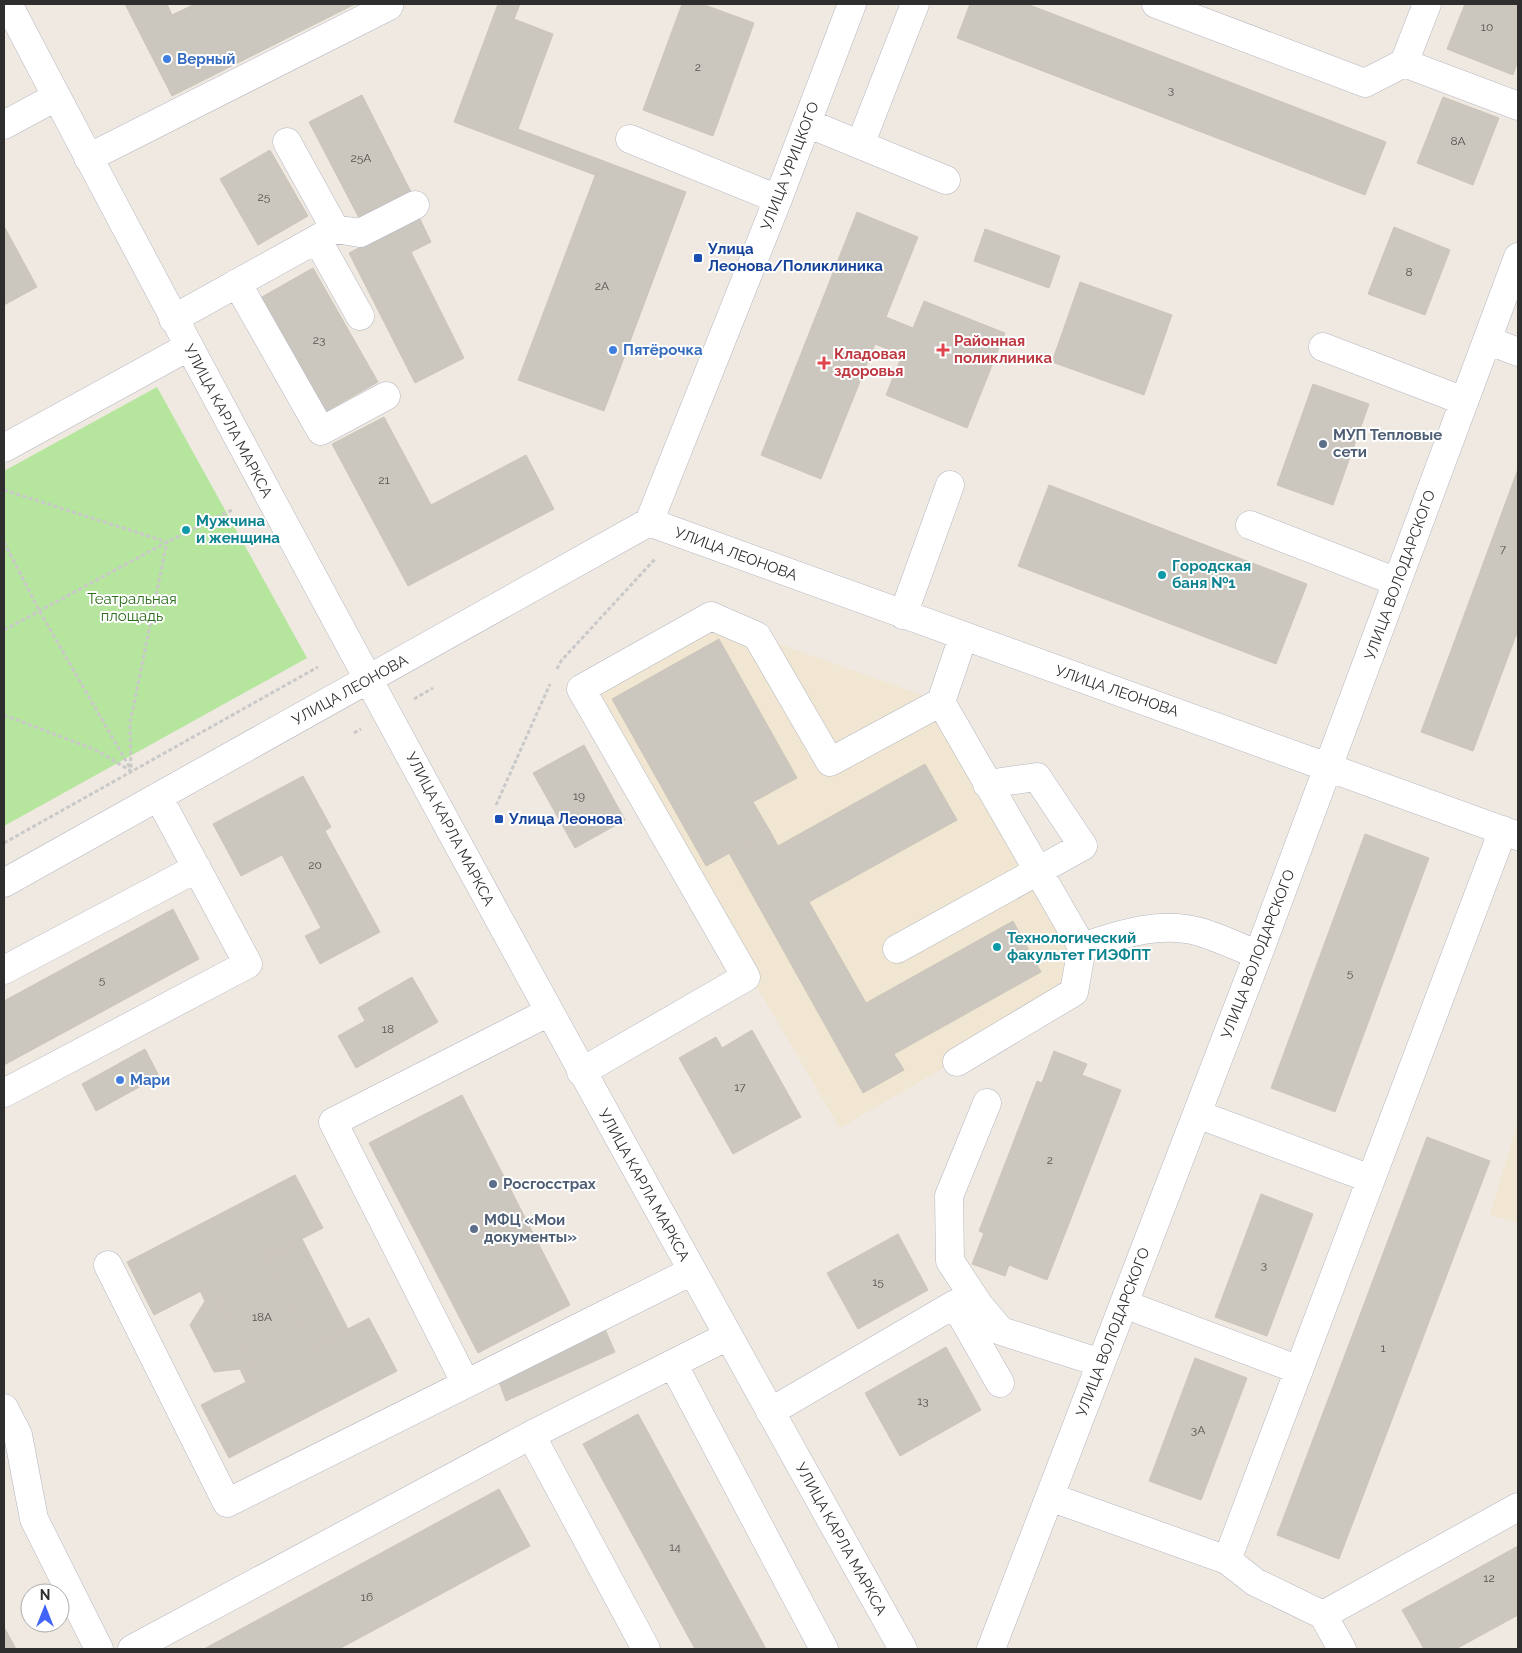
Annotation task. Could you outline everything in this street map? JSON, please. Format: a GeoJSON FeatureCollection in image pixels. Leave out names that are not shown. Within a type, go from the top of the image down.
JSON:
{"type":"FeatureCollection","features":[{"type":"Feature","properties":{"kind":"street","name":"УЛИЦА КАРЛА МАРКСА"},"geometry":{"type":"LineString","coordinates":[[8,4],[188,347],[548,1012],[903,1649]]}},
{"type":"Feature","properties":{"kind":"street","name":"УЛИЦА УРИЦКОГО"},"geometry":{"type":"LineString","coordinates":[[649,522],[778,199],[852,4]]}},
{"type":"Feature","properties":{"kind":"street"},"geometry":{"type":"LineString","coordinates":[[860,145],[915,4]]}},
{"type":"Feature","properties":{"kind":"street"},"geometry":{"type":"LineString","coordinates":[[1156,4],[1365,83],[1404,63],[1428,4]]}},
{"type":"Feature","properties":{"kind":"street"},"geometry":{"type":"LineString","coordinates":[[88,158],[389,6]]}},
{"type":"Feature","properties":{"kind":"street"},"geometry":{"type":"LineString","coordinates":[[1404,63],[1518,106]]}},
{"type":"Feature","properties":{"kind":"street"},"geometry":{"type":"LineString","coordinates":[[4,125],[56,97]]}},
{"type":"Feature","properties":{"kind":"street"},"geometry":{"type":"LineString","coordinates":[[807,123],[946,180]]}},
{"type":"Feature","properties":{"kind":"street"},"geometry":{"type":"LineString","coordinates":[[630,139],[778,199]]}},
{"type":"Feature","properties":{"kind":"street"},"geometry":{"type":"LineString","coordinates":[[287,142],[360,316]]}},
{"type":"Feature","properties":{"kind":"street"},"geometry":{"type":"LineString","coordinates":[[174,319],[326,234],[360,233],[415,205]]}},
{"type":"Feature","properties":{"kind":"street","name":"УЛИЦА ВОЛОДАРСКОГО"},"geometry":{"type":"LineString","coordinates":[[991,1649],[1258,955],[1518,257]]}},
{"type":"Feature","properties":{"kind":"street"},"geometry":{"type":"LineString","coordinates":[[237,283],[321,431],[386,396]]}},
{"type":"Feature","properties":{"kind":"street"},"geometry":{"type":"LineString","coordinates":[[1487,340],[1518,352]]}},
{"type":"Feature","properties":{"kind":"street"},"geometry":{"type":"LineString","coordinates":[[4,448],[188,347]]}},
{"type":"Feature","properties":{"kind":"street"},"geometry":{"type":"LineString","coordinates":[[1323,347],[1464,401]]}},
{"type":"Feature","properties":{"kind":"street"},"geometry":{"type":"LineString","coordinates":[[903,615],[950,485]]}},
{"type":"Feature","properties":{"kind":"street","name":"УЛИЦА ЛЕОНОВА"},"geometry":{"type":"LineString","coordinates":[[4,883],[159,798],[649,522],[963,637],[1329,766],[1510,833]]}},
{"type":"Feature","properties":{"kind":"street"},"geometry":{"type":"LineString","coordinates":[[1250,525],[1397,582]]}},
{"type":"Feature","properties":{"kind":"street"},"geometry":{"type":"LineString","coordinates":[[581,1072],[746,977],[581,689],[711,616],[757,636],[830,762],[941,702],[963,637]]}},
{"type":"Feature","properties":{"kind":"street"},"geometry":{"type":"LineString","coordinates":[[941,702],[1082,947],[1074,992],[957,1062]]}},
{"type":"Feature","properties":{"kind":"street"},"geometry":{"type":"LineString","coordinates":[[897,949],[1084,846],[1037,777],[987,784]]}},
{"type":"Feature","properties":{"kind":"street"},"geometry":{"type":"LineString","coordinates":[[4,1093],[248,964],[159,798]]}},
{"type":"Feature","properties":{"kind":"street"},"geometry":{"type":"LineString","coordinates":[[1227,1560],[1371,1179],[1510,833]]}},
{"type":"Feature","properties":{"kind":"street"},"geometry":{"type":"LineString","coordinates":[[4,970],[197,868]]}},
{"type":"Feature","properties":{"kind":"street"},"geometry":{"type":"LineString","coordinates":[[1082,947],[1130,932],[1165,928],[1199,932],[1258,955]]}},
{"type":"Feature","properties":{"kind":"street"},"geometry":{"type":"LineString","coordinates":[[465,1382],[333,1122],[548,1012]]}},
{"type":"Feature","properties":{"kind":"street"},"geometry":{"type":"LineString","coordinates":[[987,1103],[949,1196],[950,1261],[980,1305],[1001,1331],[1102,1363]]}},
{"type":"Feature","properties":{"kind":"street"},"geometry":{"type":"LineString","coordinates":[[1197,1114],[1371,1179]]}},
{"type":"Feature","properties":{"kind":"street"},"geometry":{"type":"LineString","coordinates":[[108,1265],[227,1503],[465,1382],[692,1271]]}},
{"type":"Feature","properties":{"kind":"street"},"geometry":{"type":"LineString","coordinates":[[770,1412],[955,1304],[1000,1383]]}},
{"type":"Feature","properties":{"kind":"street"},"geometry":{"type":"LineString","coordinates":[[1124,1304],[1299,1370]]}},
{"type":"Feature","properties":{"kind":"street"},"geometry":{"type":"LineString","coordinates":[[132,1649],[531,1435],[728,1336]]}},
{"type":"Feature","properties":{"kind":"street"},"geometry":{"type":"LineString","coordinates":[[673,1364],[824,1649]]}},
{"type":"Feature","properties":{"kind":"street"},"geometry":{"type":"LineString","coordinates":[[4,1408],[18,1435],[34,1519],[99,1649]]}},
{"type":"Feature","properties":{"kind":"street"},"geometry":{"type":"LineString","coordinates":[[531,1435],[646,1649]]}},
{"type":"Feature","properties":{"kind":"street"},"geometry":{"type":"LineString","coordinates":[[1050,1497],[1227,1560],[1255,1582],[1323,1615],[1342,1649]]}},
{"type":"Feature","properties":{"kind":"street"},"geometry":{"type":"LineString","coordinates":[[1323,1615],[1518,1508]]}},
{"type":"Feature","properties":{"kind":"path"},"geometry":{"type":"LineString","coordinates":[[4,490],[167,542]]}},
{"type":"Feature","properties":{"kind":"path"},"geometry":{"type":"LineString","coordinates":[[4,630],[167,542],[232,510]]}},
{"type":"Feature","properties":{"kind":"path"},"geometry":{"type":"LineString","coordinates":[[4,542],[40,612],[132,771]]}},
{"type":"Feature","properties":{"kind":"path"},"geometry":{"type":"LineString","coordinates":[[132,771],[130,723],[167,542]]}},
{"type":"Feature","properties":{"kind":"path"},"geometry":{"type":"LineString","coordinates":[[4,843],[318,667]]}},
{"type":"Feature","properties":{"kind":"path"},"geometry":{"type":"LineString","coordinates":[[4,716],[96,750],[132,771]]}},
{"type":"Feature","properties":{"kind":"shaded area"},"geometry":{"type":"Polygon","coordinates":[[[711,616],[757,636],[941,702],[1082,947],[1074,992],[840,1128],[581,689],[711,616]]]}},
{"type":"Feature","properties":{"kind":"shaded area"},"geometry":{"type":"Polygon","coordinates":[[[1518,1121],[1518,1223],[1490,1215],[1518,1121]]]}},
{"type":"Feature","properties":{"kind":"green space","name":"Театральная площадь"},"geometry":{"type":"Polygon","coordinates":[[[157,387],[307,658],[4,826],[4,471],[157,387]]]}},
{"type":"Feature","properties":{"kind":"building"},"geometry":{"type":"Polygon","coordinates":[[[125,4],[167,4],[172,15],[195,4],[355,4],[172,96],[125,4]]]}},
{"type":"Feature","properties":{"kind":"building"},"geometry":{"type":"Polygon","coordinates":[[[498,4],[520,4],[514,19],[553,34],[518,129],[601,160],[595,175],[454,122],[498,4]]]}},
{"type":"Feature","properties":{"kind":"building"},"geometry":{"type":"Polygon","coordinates":[[[682,4],[702,4],[754,23],[713,136],[643,110],[682,4]]]}},
{"type":"Feature","properties":{"kind":"building"},"geometry":{"type":"Polygon","coordinates":[[[970,4],[1027,4],[1386,142],[1365,195],[957,38],[970,4]]]}},
{"type":"Feature","properties":{"kind":"building"},"geometry":{"type":"Polygon","coordinates":[[[1465,4],[1518,4],[1518,60],[1513,75],[1447,49],[1465,4]]]}},
{"type":"Feature","properties":{"kind":"building"},"geometry":{"type":"Polygon","coordinates":[[[362,95],[412,194],[360,220],[309,122],[362,95]]]}},
{"type":"Feature","properties":{"kind":"building"},"geometry":{"type":"Polygon","coordinates":[[[1443,97],[1499,118],[1473,185],[1417,163],[1443,97]]]}},
{"type":"Feature","properties":{"kind":"building"},"geometry":{"type":"Polygon","coordinates":[[[270,150],[308,216],[258,245],[220,179],[270,150]]]}},
{"type":"Feature","properties":{"kind":"building"},"geometry":{"type":"Polygon","coordinates":[[[601,160],[686,192],[604,411],[518,380],[601,160]]]}},
{"type":"Feature","properties":{"kind":"building","name":"Районная поликлиника"},"geometry":{"type":"Polygon","coordinates":[[[857,212],[918,237],[886,317],[913,328],[924,301],[1005,333],[967,428],[886,395],[902,355],[875,344],[821,479],[761,455],[857,212]]]}},
{"type":"Feature","properties":{"kind":"building"},"geometry":{"type":"Polygon","coordinates":[[[419,217],[431,242],[411,252],[464,358],[415,383],[349,253],[419,217]]]}},
{"type":"Feature","properties":{"kind":"building"},"geometry":{"type":"Polygon","coordinates":[[[4,226],[37,287],[4,305],[4,226]]]}},
{"type":"Feature","properties":{"kind":"building"},"geometry":{"type":"Polygon","coordinates":[[[1394,227],[1450,250],[1425,315],[1368,294],[1394,227]]]}},
{"type":"Feature","properties":{"kind":"building"},"geometry":{"type":"Polygon","coordinates":[[[985,229],[1060,256],[1049,288],[974,261],[985,229]]]}},
{"type":"Feature","properties":{"kind":"building"},"geometry":{"type":"Polygon","coordinates":[[[313,268],[378,382],[325,412],[260,298],[313,268]]]}},
{"type":"Feature","properties":{"kind":"building"},"geometry":{"type":"Polygon","coordinates":[[[1080,282],[1172,315],[1144,395],[1052,362],[1080,282]]]}},
{"type":"Feature","properties":{"kind":"building","name":"МУП Тепловые сети"},"geometry":{"type":"Polygon","coordinates":[[[1313,384],[1369,404],[1333,505],[1277,485],[1313,384]]]}},
{"type":"Feature","properties":{"kind":"building"},"geometry":{"type":"Polygon","coordinates":[[[384,417],[431,505],[526,455],[554,509],[408,586],[332,444],[384,417]]]}},
{"type":"Feature","properties":{"kind":"building"},"geometry":{"type":"Polygon","coordinates":[[[1518,469],[1518,630],[1473,751],[1421,732],[1518,469]]]}},
{"type":"Feature","properties":{"kind":"building","name":"Городская баня №1"},"geometry":{"type":"Polygon","coordinates":[[[1049,485],[1307,584],[1276,664],[1018,566],[1049,485]]]}},
{"type":"Feature","properties":{"kind":"building"},"geometry":{"type":"Polygon","coordinates":[[[719,639],[797,778],[753,802],[770,831],[706,866],[612,699],[719,639]]]}},
{"type":"Feature","properties":{"kind":"building"},"geometry":{"type":"Polygon","coordinates":[[[584,745],[625,820],[575,848],[533,773],[584,745]]]}},
{"type":"Feature","properties":{"kind":"building","name":"Технологический факультет ГИЭФПТ"},"geometry":{"type":"Polygon","coordinates":[[[925,764],[957,820],[809,902],[866,1003],[1013,921],[1041,972],[894,1054],[904,1070],[863,1093],[729,853],[770,831],[778,846],[925,764]]]}},
{"type":"Feature","properties":{"kind":"building"},"geometry":{"type":"Polygon","coordinates":[[[303,776],[331,827],[325,831],[380,932],[320,964],[305,936],[321,928],[282,855],[241,876],[213,824],[303,776]]]}},
{"type":"Feature","properties":{"kind":"building"},"geometry":{"type":"Polygon","coordinates":[[[1365,834],[1429,858],[1335,1112],[1271,1088],[1365,834]]]}},
{"type":"Feature","properties":{"kind":"building"},"geometry":{"type":"Polygon","coordinates":[[[173,909],[199,959],[4,1065],[4,1001],[173,909]]]}},
{"type":"Feature","properties":{"kind":"building"},"geometry":{"type":"Polygon","coordinates":[[[412,977],[438,1022],[356,1068],[338,1036],[365,1021],[358,1008],[412,977]]]}},
{"type":"Feature","properties":{"kind":"building"},"geometry":{"type":"Polygon","coordinates":[[[752,1030],[801,1117],[733,1154],[679,1058],[716,1037],[722,1048],[752,1030]]]}},
{"type":"Feature","properties":{"kind":"building","name":"Мари"},"geometry":{"type":"Polygon","coordinates":[[[145,1049],[159,1076],[96,1111],[82,1084],[145,1049]]]}},
{"type":"Feature","properties":{"kind":"building"},"geometry":{"type":"Polygon","coordinates":[[[1054,1051],[1087,1064],[1082,1075],[1121,1090],[1047,1280],[1009,1265],[1005,1276],[972,1264],[984,1233],[979,1231],[1037,1081],[1042,1083],[1054,1051]]]}},
{"type":"Feature","properties":{"kind":"building"},"geometry":{"type":"Polygon","coordinates":[[[462,1095],[570,1305],[478,1353],[369,1143],[462,1095]]]}},
{"type":"Feature","properties":{"kind":"building"},"geometry":{"type":"Polygon","coordinates":[[[1427,1137],[1490,1161],[1339,1559],[1277,1535],[1427,1137]]]}},
{"type":"Feature","properties":{"kind":"building"},"geometry":{"type":"Polygon","coordinates":[[[295,1175],[323,1228],[266,1257],[313,1347],[369,1318],[397,1371],[229,1458],[201,1405],[258,1376],[211,1286],[154,1315],[127,1262],[295,1175]]]}},
{"type":"Feature","properties":{"kind":"building"},"geometry":{"type":"Polygon","coordinates":[[[1261,1194],[1313,1214],[1267,1336],[1215,1317],[1261,1194]]]}},
{"type":"Feature","properties":{"kind":"building"},"geometry":{"type":"Polygon","coordinates":[[[898,1234],[928,1290],[858,1329],[827,1273],[898,1234]]]}},
{"type":"Feature","properties":{"kind":"building"},"geometry":{"type":"Polygon","coordinates":[[[302,1239],[348,1329],[313,1347],[266,1257],[302,1239]]]}},
{"type":"Feature","properties":{"kind":"building"},"geometry":{"type":"Polygon","coordinates":[[[211,1286],[258,1376],[246,1382],[240,1369],[214,1372],[190,1325],[205,1301],[200,1291],[211,1286]]]}},
{"type":"Feature","properties":{"kind":"building"},"geometry":{"type":"Polygon","coordinates":[[[605,1329],[615,1352],[506,1401],[498,1379],[605,1329]]]}},
{"type":"Feature","properties":{"kind":"building"},"geometry":{"type":"Polygon","coordinates":[[[946,1347],[981,1410],[900,1456],[865,1393],[946,1347]]]}},
{"type":"Feature","properties":{"kind":"building"},"geometry":{"type":"Polygon","coordinates":[[[1195,1358],[1247,1378],[1201,1500],[1149,1481],[1195,1358]]]}},
{"type":"Feature","properties":{"kind":"building"},"geometry":{"type":"Polygon","coordinates":[[[638,1414],[766,1649],[695,1649],[583,1444],[638,1414]]]}},
{"type":"Feature","properties":{"kind":"building"},"geometry":{"type":"Polygon","coordinates":[[[499,1489],[530,1546],[339,1649],[204,1649],[499,1489]]]}},
{"type":"Feature","properties":{"kind":"building"},"geometry":{"type":"Polygon","coordinates":[[[1518,1546],[1518,1615],[1456,1649],[1424,1649],[1402,1610],[1518,1546]]]}},
{"type":"Feature","properties":{"kind":"building"},"geometry":{"type":"Polygon","coordinates":[[[4,1627],[16,1649],[4,1649],[4,1627]]]}},
{"type":"Feature","properties":{"kind":"place","name":"Верный"},"geometry":{"type":"Point","coordinates":[167,59]}},
{"type":"Feature","properties":{"kind":"place","name":"Улица Леонова/Поликлиника"},"geometry":{"type":"Point","coordinates":[698,258]}},
{"type":"Feature","properties":{"kind":"place","name":"Пятёрочка"},"geometry":{"type":"Point","coordinates":[613,350]}},
{"type":"Feature","properties":{"kind":"place","name":"Районная поликлиника"},"geometry":{"type":"Point","coordinates":[943,350]}},
{"type":"Feature","properties":{"kind":"place","name":"Кладовая здоровья"},"geometry":{"type":"Point","coordinates":[824,363]}},
{"type":"Feature","properties":{"kind":"place","name":"МУП Тепловые сети"},"geometry":{"type":"Point","coordinates":[1323,444]}},
{"type":"Feature","properties":{"kind":"place","name":"Мужчина и женщина"},"geometry":{"type":"Point","coordinates":[186,530]}},
{"type":"Feature","properties":{"kind":"place","name":"Городская баня №1"},"geometry":{"type":"Point","coordinates":[1162,575]}},
{"type":"Feature","properties":{"kind":"place","name":"Улица Леонова"},"geometry":{"type":"Point","coordinates":[499,819]}},
{"type":"Feature","properties":{"kind":"place","name":"Технологический факультет ГИЭФПТ"},"geometry":{"type":"Point","coordinates":[997,947]}},
{"type":"Feature","properties":{"kind":"place","name":"Мари"},"geometry":{"type":"Point","coordinates":[120,1080]}},
{"type":"Feature","properties":{"kind":"place","name":"Росгосстрах"},"geometry":{"type":"Point","coordinates":[493,1184]}},
{"type":"Feature","properties":{"kind":"place","name":"МФЦ «Мои документы»"},"geometry":{"type":"Point","coordinates":[474,1229]}}]}
